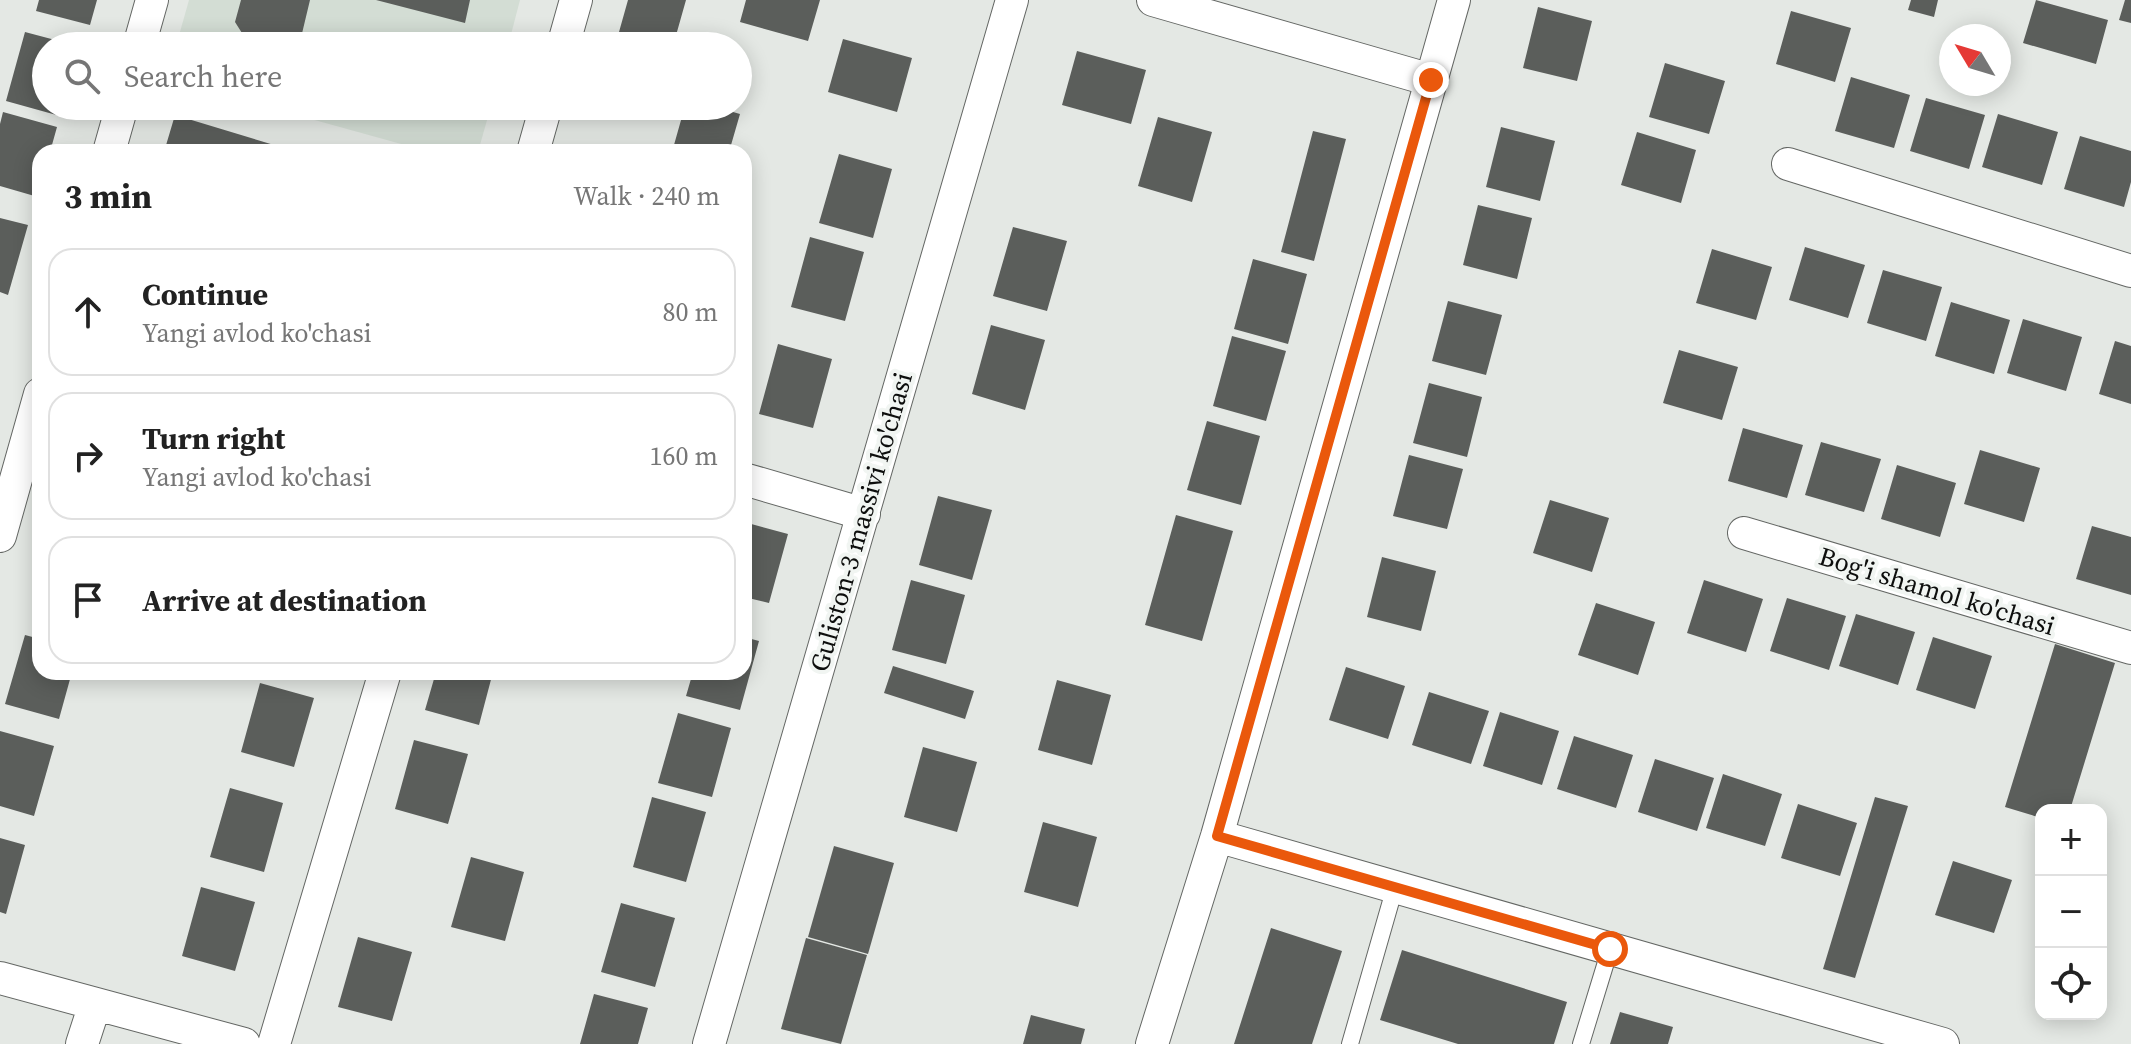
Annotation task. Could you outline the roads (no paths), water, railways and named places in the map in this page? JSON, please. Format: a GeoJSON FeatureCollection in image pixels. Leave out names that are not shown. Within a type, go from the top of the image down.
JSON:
{"type":"FeatureCollection","features":[{"type":"Feature","properties":{"kind":"street"},"geometry":{"type":"LineString","coordinates":[[143,32],[152,0]]}},
{"type":"Feature","properties":{"kind":"street"},"geometry":{"type":"LineString","coordinates":[[567,32],[576,0]]}},
{"type":"Feature","properties":{"kind":"street","name":"Guliston-3 massivi ko'chasi"},"geometry":{"type":"LineString","coordinates":[[709,1044],[1012,0]]}},
{"type":"Feature","properties":{"kind":"street"},"geometry":{"type":"LineString","coordinates":[[1153,0],[1431,80]]}},
{"type":"Feature","properties":{"kind":"street"},"geometry":{"type":"LineString","coordinates":[[1152,1044],[1217,836],[1454,0]]}},
{"type":"Feature","properties":{"kind":"street"},"geometry":{"type":"LineString","coordinates":[[111,144],[118,120]]}},
{"type":"Feature","properties":{"kind":"street"},"geometry":{"type":"LineString","coordinates":[[535,144],[542,120]]}},
{"type":"Feature","properties":{"kind":"street"},"geometry":{"type":"LineString","coordinates":[[1788,164],[2131,271]]}},
{"type":"Feature","properties":{"kind":"street"},"geometry":{"type":"LineString","coordinates":[[0,536],[32,422]]}},
{"type":"Feature","properties":{"kind":"street"},"geometry":{"type":"LineString","coordinates":[[752,481],[864,514]]}},
{"type":"Feature","properties":{"kind":"street","name":"Bog'i shamol ko'chasi"},"geometry":{"type":"LineString","coordinates":[[1744,533],[2131,648]]}},
{"type":"Feature","properties":{"kind":"street"},"geometry":{"type":"LineString","coordinates":[[274,1044],[383,680]]}},
{"type":"Feature","properties":{"kind":"street"},"geometry":{"type":"LineString","coordinates":[[1217,836],[1943,1044]]}},
{"type":"Feature","properties":{"kind":"street"},"geometry":{"type":"LineString","coordinates":[[0,978],[244,1044]]}},
{"type":"Feature","properties":{"kind":"street"},"geometry":{"type":"LineString","coordinates":[[82,1044],[95,1004]]}},
{"type":"Feature","properties":{"kind":"lane"},"geometry":{"type":"LineString","coordinates":[[1355,1043],[1395,887]]}},
{"type":"Feature","properties":{"kind":"lane"},"geometry":{"type":"LineString","coordinates":[[1581,1044],[1610,949]]}}]}
